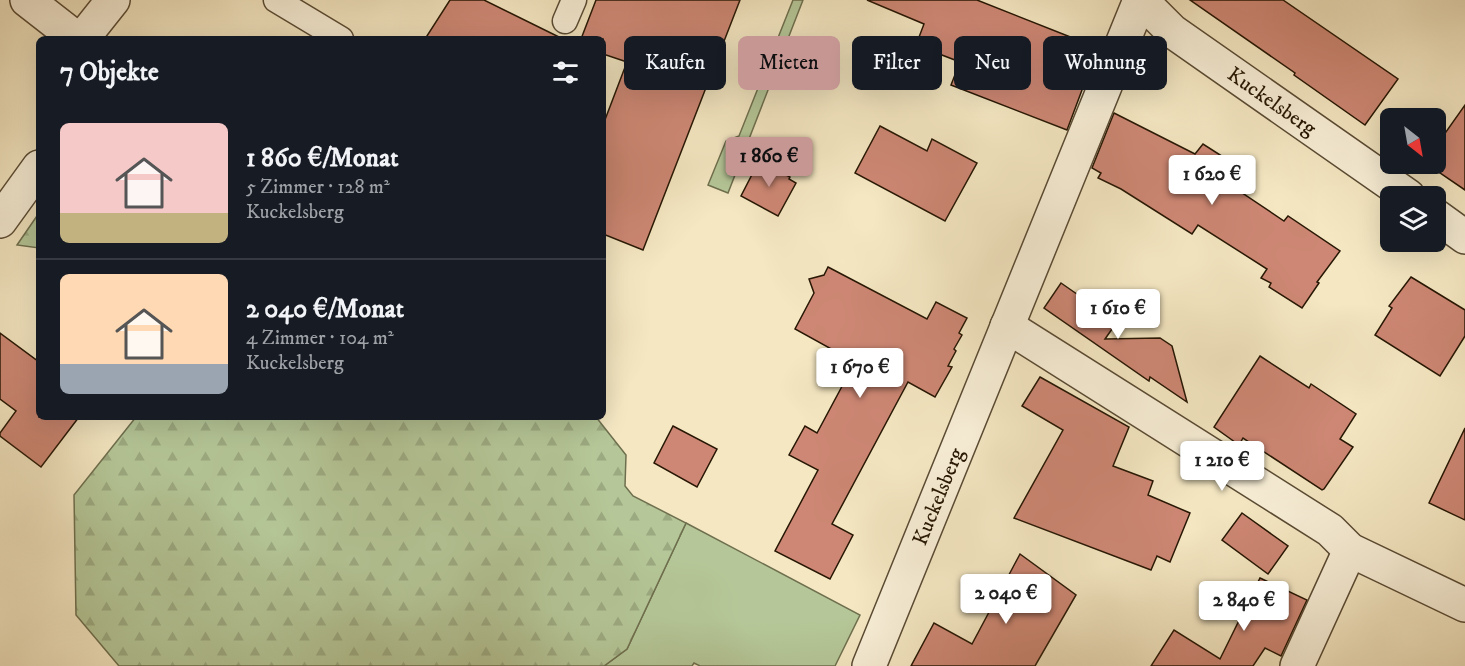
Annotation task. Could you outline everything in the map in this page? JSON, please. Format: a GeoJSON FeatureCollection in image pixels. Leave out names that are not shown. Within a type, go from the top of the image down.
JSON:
{"type":"FeatureCollection","features":[{"type":"Feature","properties":{"kind":"street"},"geometry":{"type":"LineString","coordinates":[[27,0],[74,36]]}},
{"type":"Feature","properties":{"kind":"street"},"geometry":{"type":"LineString","coordinates":[[84,36],[114,0]]}},
{"type":"Feature","properties":{"kind":"street","name":"Kuckelsberg"},"geometry":{"type":"LineString","coordinates":[[869,666],[1140,0],[1172,31],[1394,186]]}},
{"type":"Feature","properties":{"kind":"street"},"geometry":{"type":"LineString","coordinates":[[0,221],[36,170]]}},
{"type":"Feature","properties":{"kind":"street"},"geometry":{"type":"LineString","coordinates":[[1446,223],[1465,237]]}},
{"type":"Feature","properties":{"kind":"street"},"geometry":{"type":"LineString","coordinates":[[1008,326],[1330,530],[1350,550],[1465,605]]}},
{"type":"Feature","properties":{"kind":"street"},"geometry":{"type":"LineString","coordinates":[[1297,666],[1350,550]]}},
{"type":"Feature","properties":{"kind":"lane"},"geometry":{"type":"LineString","coordinates":[[276,0],[336,36]]}},
{"type":"Feature","properties":{"kind":"green space"},"geometry":{"type":"Polygon","coordinates":[[[793,0],[803,0],[789,36],[779,36],[793,0]]]}},
{"type":"Feature","properties":{"kind":"green space"},"geometry":{"type":"Polygon","coordinates":[[[757,90],[768,90],[728,193],[708,185],[726,141],[739,136],[757,90]]]}},
{"type":"Feature","properties":{"kind":"green space"},"geometry":{"type":"Polygon","coordinates":[[[36,217],[36,248],[17,245],[36,217]]]}},
{"type":"Feature","properties":{"kind":"green space"},"geometry":{"type":"Polygon","coordinates":[[[134,420],[598,420],[626,455],[625,486],[633,496],[686,523],[627,649],[604,666],[119,666],[76,615],[74,495],[134,420]]]}},
{"type":"Feature","properties":{"kind":"green space"},"geometry":{"type":"Polygon","coordinates":[[[686,523],[860,615],[835,666],[700,666],[694,663],[692,666],[604,666],[627,649],[686,523]]]}},
{"type":"Feature","properties":{"kind":"building"},"geometry":{"type":"Polygon","coordinates":[[[450,0],[484,0],[557,36],[427,36],[450,0]]]}},
{"type":"Feature","properties":{"kind":"building"},"geometry":{"type":"Polygon","coordinates":[[[596,0],[740,0],[726,36],[624,36],[624,61],[606,55],[606,36],[582,36],[596,0]]]}},
{"type":"Feature","properties":{"kind":"building"},"geometry":{"type":"Polygon","coordinates":[[[867,0],[977,0],[1068,36],[1043,36],[1043,90],[1082,90],[1067,130],[964,90],[1031,90],[1031,36],[954,36],[954,60],[942,55],[942,36],[919,36],[924,24],[867,0]]]}},
{"type":"Feature","properties":{"kind":"building"},"geometry":{"type":"Polygon","coordinates":[[[1190,0],[1283,0],[1398,79],[1365,125],[1190,0]]]}},
{"type":"Feature","properties":{"kind":"building"},"geometry":{"type":"Polygon","coordinates":[[[624,70],[624,90],[705,90],[643,250],[606,235],[606,117],[624,70]]]}},
{"type":"Feature","properties":{"kind":"building"},"geometry":{"type":"Polygon","coordinates":[[[1465,105],[1465,190],[1442,174],[1446,174],[1446,132],[1465,105]]]}},
{"type":"Feature","properties":{"kind":"building"},"geometry":{"type":"Polygon","coordinates":[[[1114,113],[1195,154],[1203,144],[1228,160],[1217,176],[1284,221],[1288,216],[1340,251],[1317,282],[1319,283],[1302,308],[1269,287],[1271,283],[1261,278],[1267,269],[1198,225],[1192,234],[1121,189],[1098,178],[1101,173],[1092,168],[1114,113]]]}},
{"type":"Feature","properties":{"kind":"building"},"geometry":{"type":"Polygon","coordinates":[[[880,126],[927,151],[932,139],[977,163],[945,221],[855,173],[880,126]]]}},
{"type":"Feature","properties":{"kind":"building"},"geometry":{"type":"Polygon","coordinates":[[[759,161],[790,177],[789,179],[796,183],[778,216],[741,196],[759,161]]]}},
{"type":"Feature","properties":{"kind":"building"},"geometry":{"type":"Polygon","coordinates":[[[828,267],[927,319],[936,302],[967,318],[959,333],[962,335],[954,349],[956,351],[948,366],[952,367],[935,397],[908,382],[832,524],[853,535],[830,579],[775,551],[818,470],[789,455],[805,426],[817,433],[855,362],[795,329],[814,293],[809,279],[824,275],[828,267]]]}},
{"type":"Feature","properties":{"kind":"building"},"geometry":{"type":"Polygon","coordinates":[[[1411,277],[1465,310],[1465,336],[1440,376],[1375,335],[1392,308],[1389,306],[1411,277]]]}},
{"type":"Feature","properties":{"kind":"building"},"geometry":{"type":"Polygon","coordinates":[[[1061,283],[1117,322],[1105,339],[1160,338],[1172,346],[1187,402],[1150,377],[1149,381],[1044,308],[1061,283]]]}},
{"type":"Feature","properties":{"kind":"building"},"geometry":{"type":"Polygon","coordinates":[[[0,333],[36,360],[36,420],[77,420],[41,467],[0,436],[16,411],[0,399],[0,333]]]}},
{"type":"Feature","properties":{"kind":"building"},"geometry":{"type":"Polygon","coordinates":[[[1260,356],[1309,388],[1311,384],[1356,414],[1340,439],[1353,447],[1322,490],[1243,438],[1239,445],[1214,427],[1260,356]]]}},
{"type":"Feature","properties":{"kind":"building"},"geometry":{"type":"Polygon","coordinates":[[[1040,377],[1129,427],[1113,466],[1153,481],[1148,495],[1190,513],[1170,562],[1157,556],[1151,570],[1014,518],[1063,430],[1022,406],[1040,377]]]}},
{"type":"Feature","properties":{"kind":"building"},"geometry":{"type":"Polygon","coordinates":[[[673,426],[717,449],[697,487],[654,463],[673,426]]]}},
{"type":"Feature","properties":{"kind":"building"},"geometry":{"type":"Polygon","coordinates":[[[1465,428],[1465,520],[1429,503],[1465,428]]]}},
{"type":"Feature","properties":{"kind":"building"},"geometry":{"type":"Polygon","coordinates":[[[1242,513],[1288,546],[1268,574],[1222,540],[1242,513]]]}},
{"type":"Feature","properties":{"kind":"building"},"geometry":{"type":"Polygon","coordinates":[[[1020,554],[1076,595],[1035,666],[911,666],[934,623],[972,644],[1020,554]]]}},
{"type":"Feature","properties":{"kind":"building"},"geometry":{"type":"Polygon","coordinates":[[[1260,578],[1307,600],[1281,656],[1265,648],[1253,666],[1151,666],[1174,630],[1220,659],[1260,578]]]}}]}
